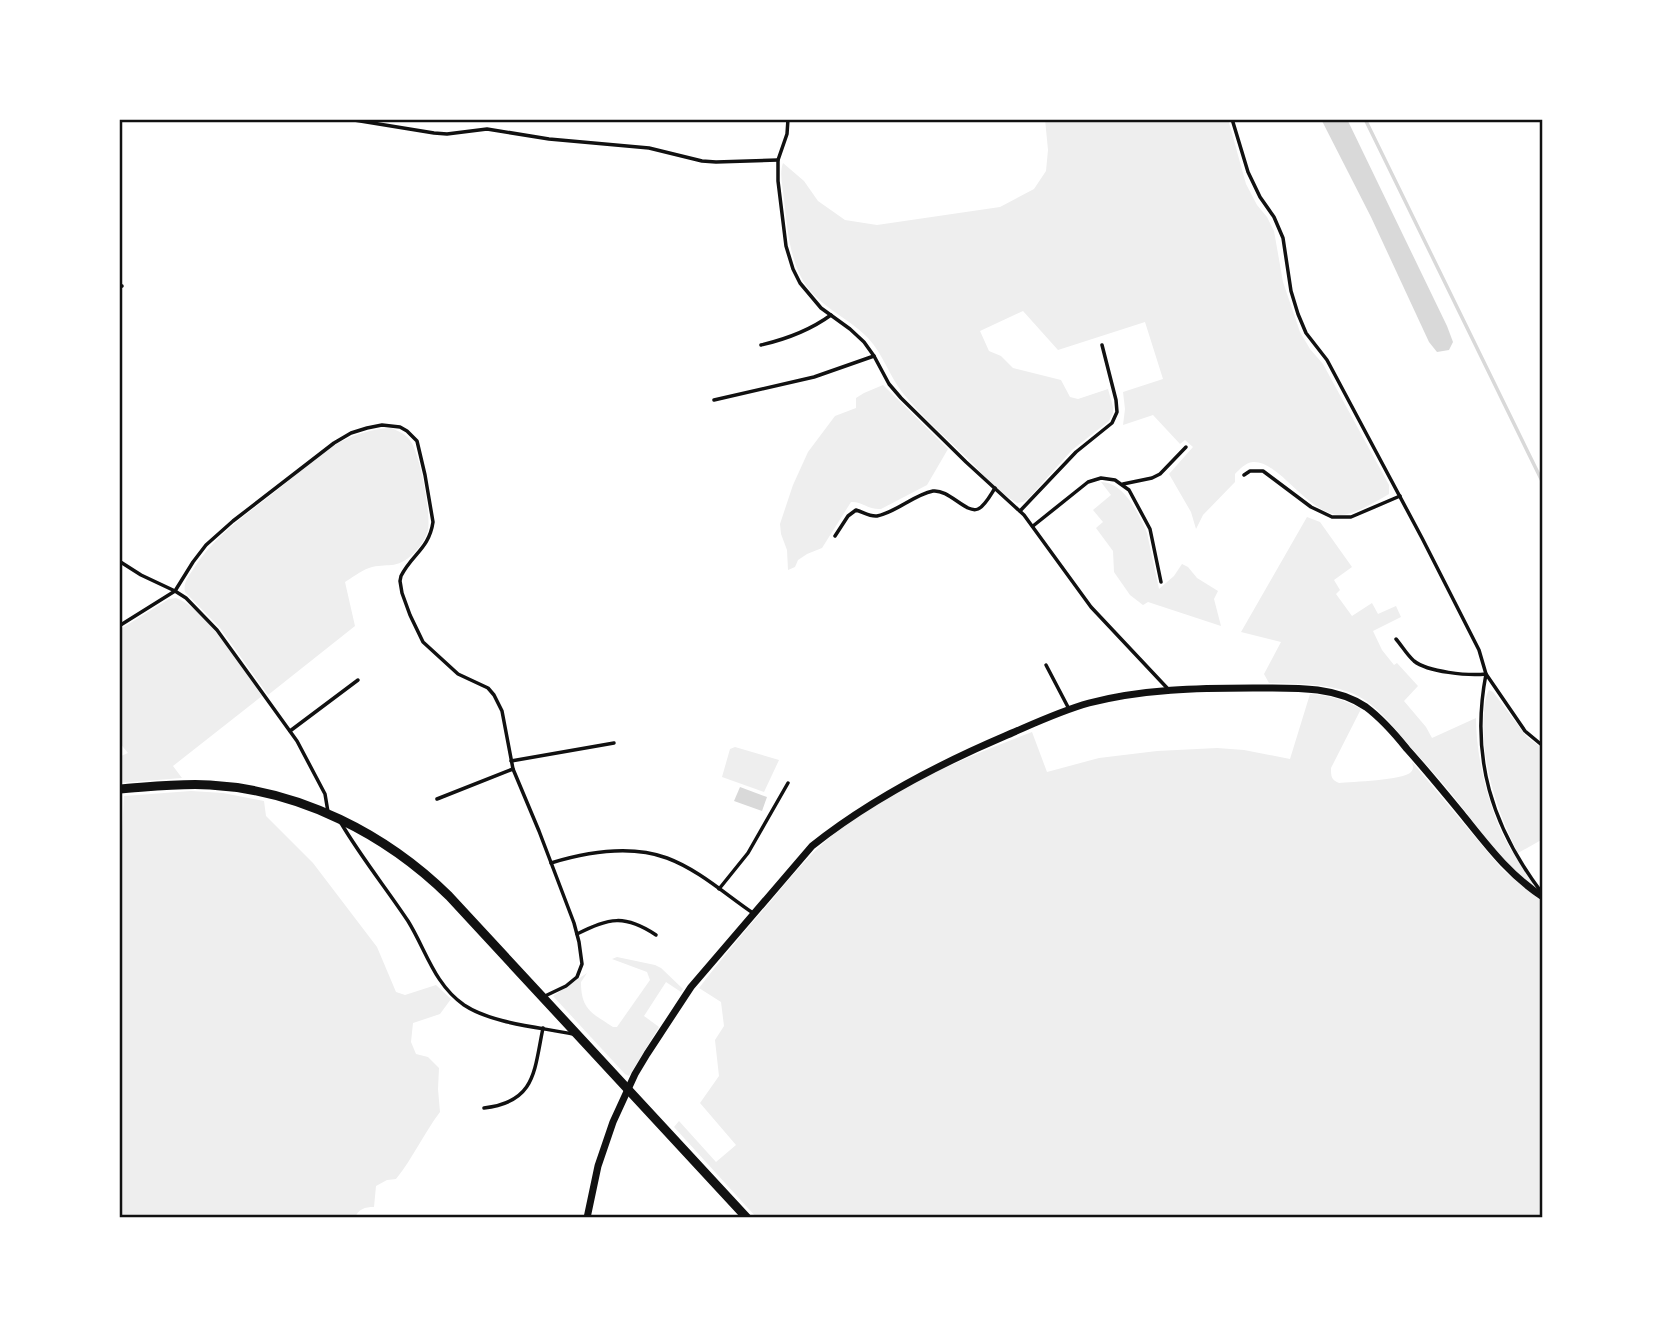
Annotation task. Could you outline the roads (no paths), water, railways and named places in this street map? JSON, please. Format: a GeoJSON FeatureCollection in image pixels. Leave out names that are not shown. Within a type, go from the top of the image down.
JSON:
{"type":"FeatureCollection","features":[{"type":"Feature","properties":{"kind":"street"},"geometry":{"type":"LineString","coordinates":[[587,1218],[602,1152],[628,1089],[647,1054],[680,1001],[812,846],[874,801],[924,772],[1069,709],[1113,698],[1196,688],[1310,689],[1343,695],[1357,701],[1380,718],[1440,786],[1506,868],[1543,896]]}},
{"type":"Feature","properties":{"kind":"street"},"geometry":{"type":"LineString","coordinates":[[119,789],[188,785],[240,789],[285,799],[333,816],[388,846],[432,879],[747,1218]]}},
{"type":"Feature","properties":{"kind":"lane"},"geometry":{"type":"LineString","coordinates":[[348,119],[447,134],[487,129],[549,139],[649,148],[716,162],[778,160]]}},
{"type":"Feature","properties":{"kind":"lane"},"geometry":{"type":"LineString","coordinates":[[788,119],[787,134],[777,171],[786,246],[800,283],[810,297],[864,342],[889,384],[901,398],[1020,511],[1091,607],[1169,690]]}},
{"type":"Feature","properties":{"kind":"lane"},"geometry":{"type":"LineString","coordinates":[[1232,119],[1248,172],[1283,238],[1291,291],[1306,333],[1327,360],[1400,496],[1479,650],[1486,674],[1525,731],[1543,746]]}},
{"type":"Feature","properties":{"kind":"lane"},"geometry":{"type":"LineString","coordinates":[[761,345],[807,331],[831,315]]}},
{"type":"Feature","properties":{"kind":"lane"},"geometry":{"type":"LineString","coordinates":[[1020,511],[1076,452],[1112,423],[1117,412],[1116,400],[1102,345]]}},
{"type":"Feature","properties":{"kind":"lane"},"geometry":{"type":"LineString","coordinates":[[714,400],[814,377],[874,356]]}},
{"type":"Feature","properties":{"kind":"lane"},"geometry":{"type":"LineString","coordinates":[[119,626],[175,591],[193,562],[219,532],[314,456],[351,433],[382,425],[393,425],[407,430],[417,441],[433,522],[427,543],[401,576],[402,593],[423,642],[458,674],[482,685],[494,695],[502,711],[513,769],[577,934],[582,964],[577,977],[566,986],[543,997]]}},
{"type":"Feature","properties":{"kind":"lane"},"geometry":{"type":"LineString","coordinates":[[1123,484],[1160,474],[1186,447]]}},
{"type":"Feature","properties":{"kind":"lane"},"geometry":{"type":"LineString","coordinates":[[1244,475],[1250,471],[1263,471],[1311,507],[1332,517],[1351,517],[1400,496]]}},
{"type":"Feature","properties":{"kind":"lane"},"geometry":{"type":"LineString","coordinates":[[1033,526],[1088,482],[1107,478],[1123,484],[1150,529],[1161,582]]}},
{"type":"Feature","properties":{"kind":"lane"},"geometry":{"type":"LineString","coordinates":[[835,536],[848,516],[856,510],[877,516],[937,491],[975,510],[995,488]]}},
{"type":"Feature","properties":{"kind":"lane"},"geometry":{"type":"LineString","coordinates":[[119,561],[175,591],[217,630],[290,731],[325,794],[333,816],[409,923],[433,972],[448,992],[464,1004],[492,1018],[579,1036]]}},
{"type":"Feature","properties":{"kind":"lane"},"geometry":{"type":"LineString","coordinates":[[1396,639],[1411,658],[1422,665],[1461,674],[1486,674]]}},
{"type":"Feature","properties":{"kind":"lane"},"geometry":{"type":"LineString","coordinates":[[1046,665],[1069,709]]}},
{"type":"Feature","properties":{"kind":"lane"},"geometry":{"type":"LineString","coordinates":[[1486,674],[1480,736],[1492,799],[1506,838],[1543,896]]}},
{"type":"Feature","properties":{"kind":"lane"},"geometry":{"type":"LineString","coordinates":[[290,731],[358,680]]}},
{"type":"Feature","properties":{"kind":"lane"},"geometry":{"type":"LineString","coordinates":[[511,761],[614,743]]}},
{"type":"Feature","properties":{"kind":"lane"},"geometry":{"type":"LineString","coordinates":[[437,799],[513,769]]}},
{"type":"Feature","properties":{"kind":"lane"},"geometry":{"type":"LineString","coordinates":[[719,889],[748,853],[788,783]]}},
{"type":"Feature","properties":{"kind":"lane"},"geometry":{"type":"LineString","coordinates":[[551,863],[611,851],[649,854],[681,865],[753,913]]}},
{"type":"Feature","properties":{"kind":"lane"},"geometry":{"type":"LineString","coordinates":[[577,934],[618,920],[641,926],[656,935]]}},
{"type":"Feature","properties":{"kind":"lane"},"geometry":{"type":"LineString","coordinates":[[484,1108],[508,1103],[528,1087],[543,1028]]}},
{"type":"Feature","properties":{"kind":"waterway"},"geometry":{"type":"LineString","coordinates":[[1365,119],[1543,483]]}}]}
